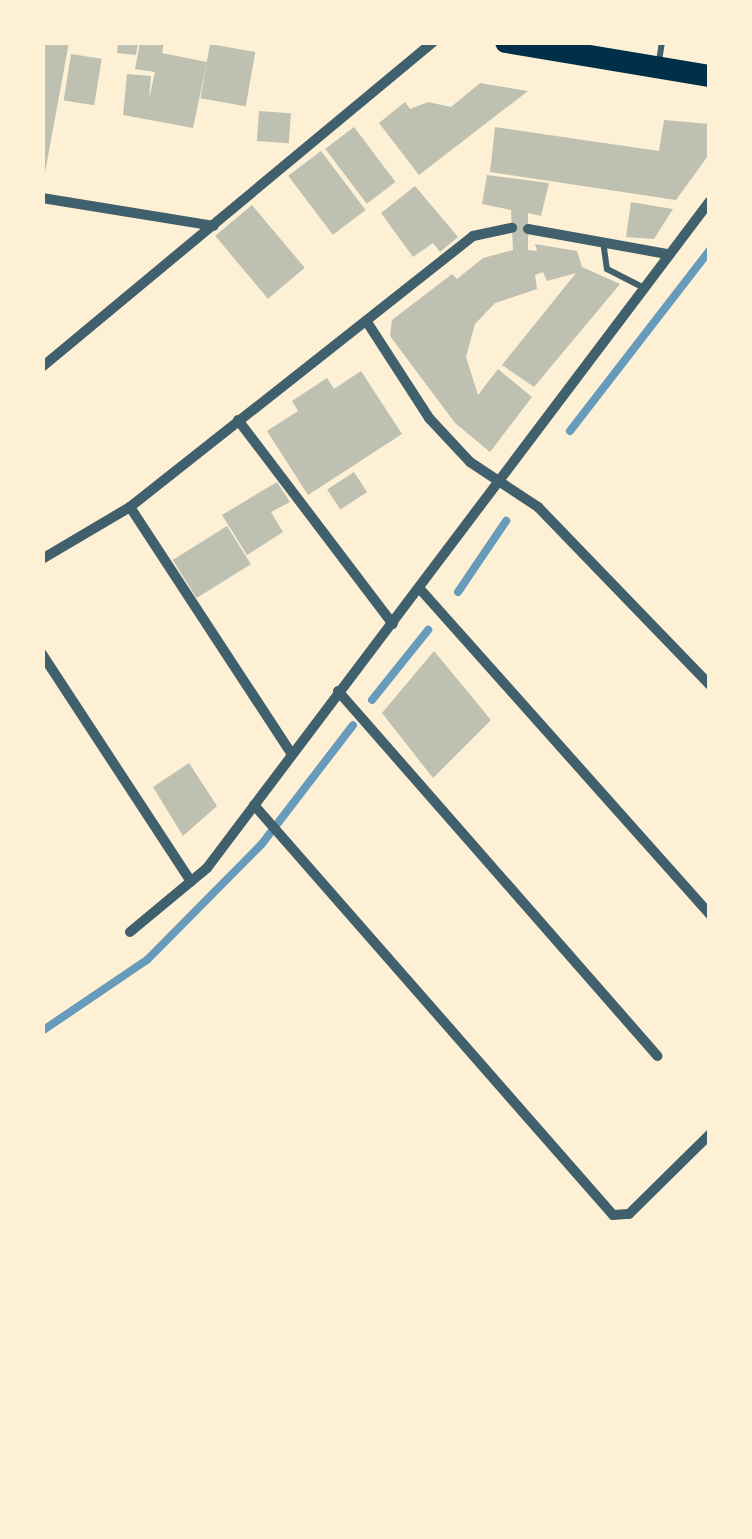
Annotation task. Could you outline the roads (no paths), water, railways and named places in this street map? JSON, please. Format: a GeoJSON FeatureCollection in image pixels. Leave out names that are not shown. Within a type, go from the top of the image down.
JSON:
{"type":"FeatureCollection","features":[{"type":"Feature","properties":{"kind":"highway"},"geometry":{"type":"LineString","coordinates":[[506,42],[710,76]]}},
{"type":"Feature","properties":{"kind":"street"},"geometry":{"type":"LineString","coordinates":[[42,367],[433,42]]}},
{"type":"Feature","properties":{"kind":"street"},"geometry":{"type":"LineString","coordinates":[[42,198],[214,226]]}},
{"type":"Feature","properties":{"kind":"street"},"geometry":{"type":"LineString","coordinates":[[130,932],[191,882],[254,805],[502,482],[642,287],[710,201]]}},
{"type":"Feature","properties":{"kind":"street"},"geometry":{"type":"LineString","coordinates":[[42,558],[130,507],[472,236],[512,228]]}},
{"type":"Feature","properties":{"kind":"street"},"geometry":{"type":"LineString","coordinates":[[528,229],[667,254]]}},
{"type":"Feature","properties":{"kind":"street"},"geometry":{"type":"LineString","coordinates":[[367,322],[428,418],[470,462],[538,507],[710,686]]}},
{"type":"Feature","properties":{"kind":"street"},"geometry":{"type":"LineString","coordinates":[[238,420],[393,624]]}},
{"type":"Feature","properties":{"kind":"street"},"geometry":{"type":"LineString","coordinates":[[130,507],[292,753]]}},
{"type":"Feature","properties":{"kind":"street"},"geometry":{"type":"LineString","coordinates":[[420,589],[710,915]]}},
{"type":"Feature","properties":{"kind":"street"},"geometry":{"type":"LineString","coordinates":[[42,654],[191,882]]}},
{"type":"Feature","properties":{"kind":"street"},"geometry":{"type":"LineString","coordinates":[[338,691],[658,1056]]}},
{"type":"Feature","properties":{"kind":"street"},"geometry":{"type":"LineString","coordinates":[[254,805],[613,1215],[629,1214],[710,1134]]}},
{"type":"Feature","properties":{"kind":"street"},"geometry":{"type":"LineString","coordinates":[[698,1144],[710,1155]]}},
{"type":"Feature","properties":{"kind":"lane"},"geometry":{"type":"LineString","coordinates":[[658,67],[662,42]]}},
{"type":"Feature","properties":{"kind":"lane"},"geometry":{"type":"LineString","coordinates":[[603,240],[607,268],[642,287]]}},
{"type":"Feature","properties":{"kind":"waterway"},"geometry":{"type":"LineString","coordinates":[[570,431],[710,250]]}},
{"type":"Feature","properties":{"kind":"waterway"},"geometry":{"type":"LineString","coordinates":[[458,592],[506,521]]}},
{"type":"Feature","properties":{"kind":"waterway"},"geometry":{"type":"LineString","coordinates":[[372,700],[428,630]]}},
{"type":"Feature","properties":{"kind":"waterway"},"geometry":{"type":"LineString","coordinates":[[42,1031],[147,960],[261,845],[353,725]]}}]}
